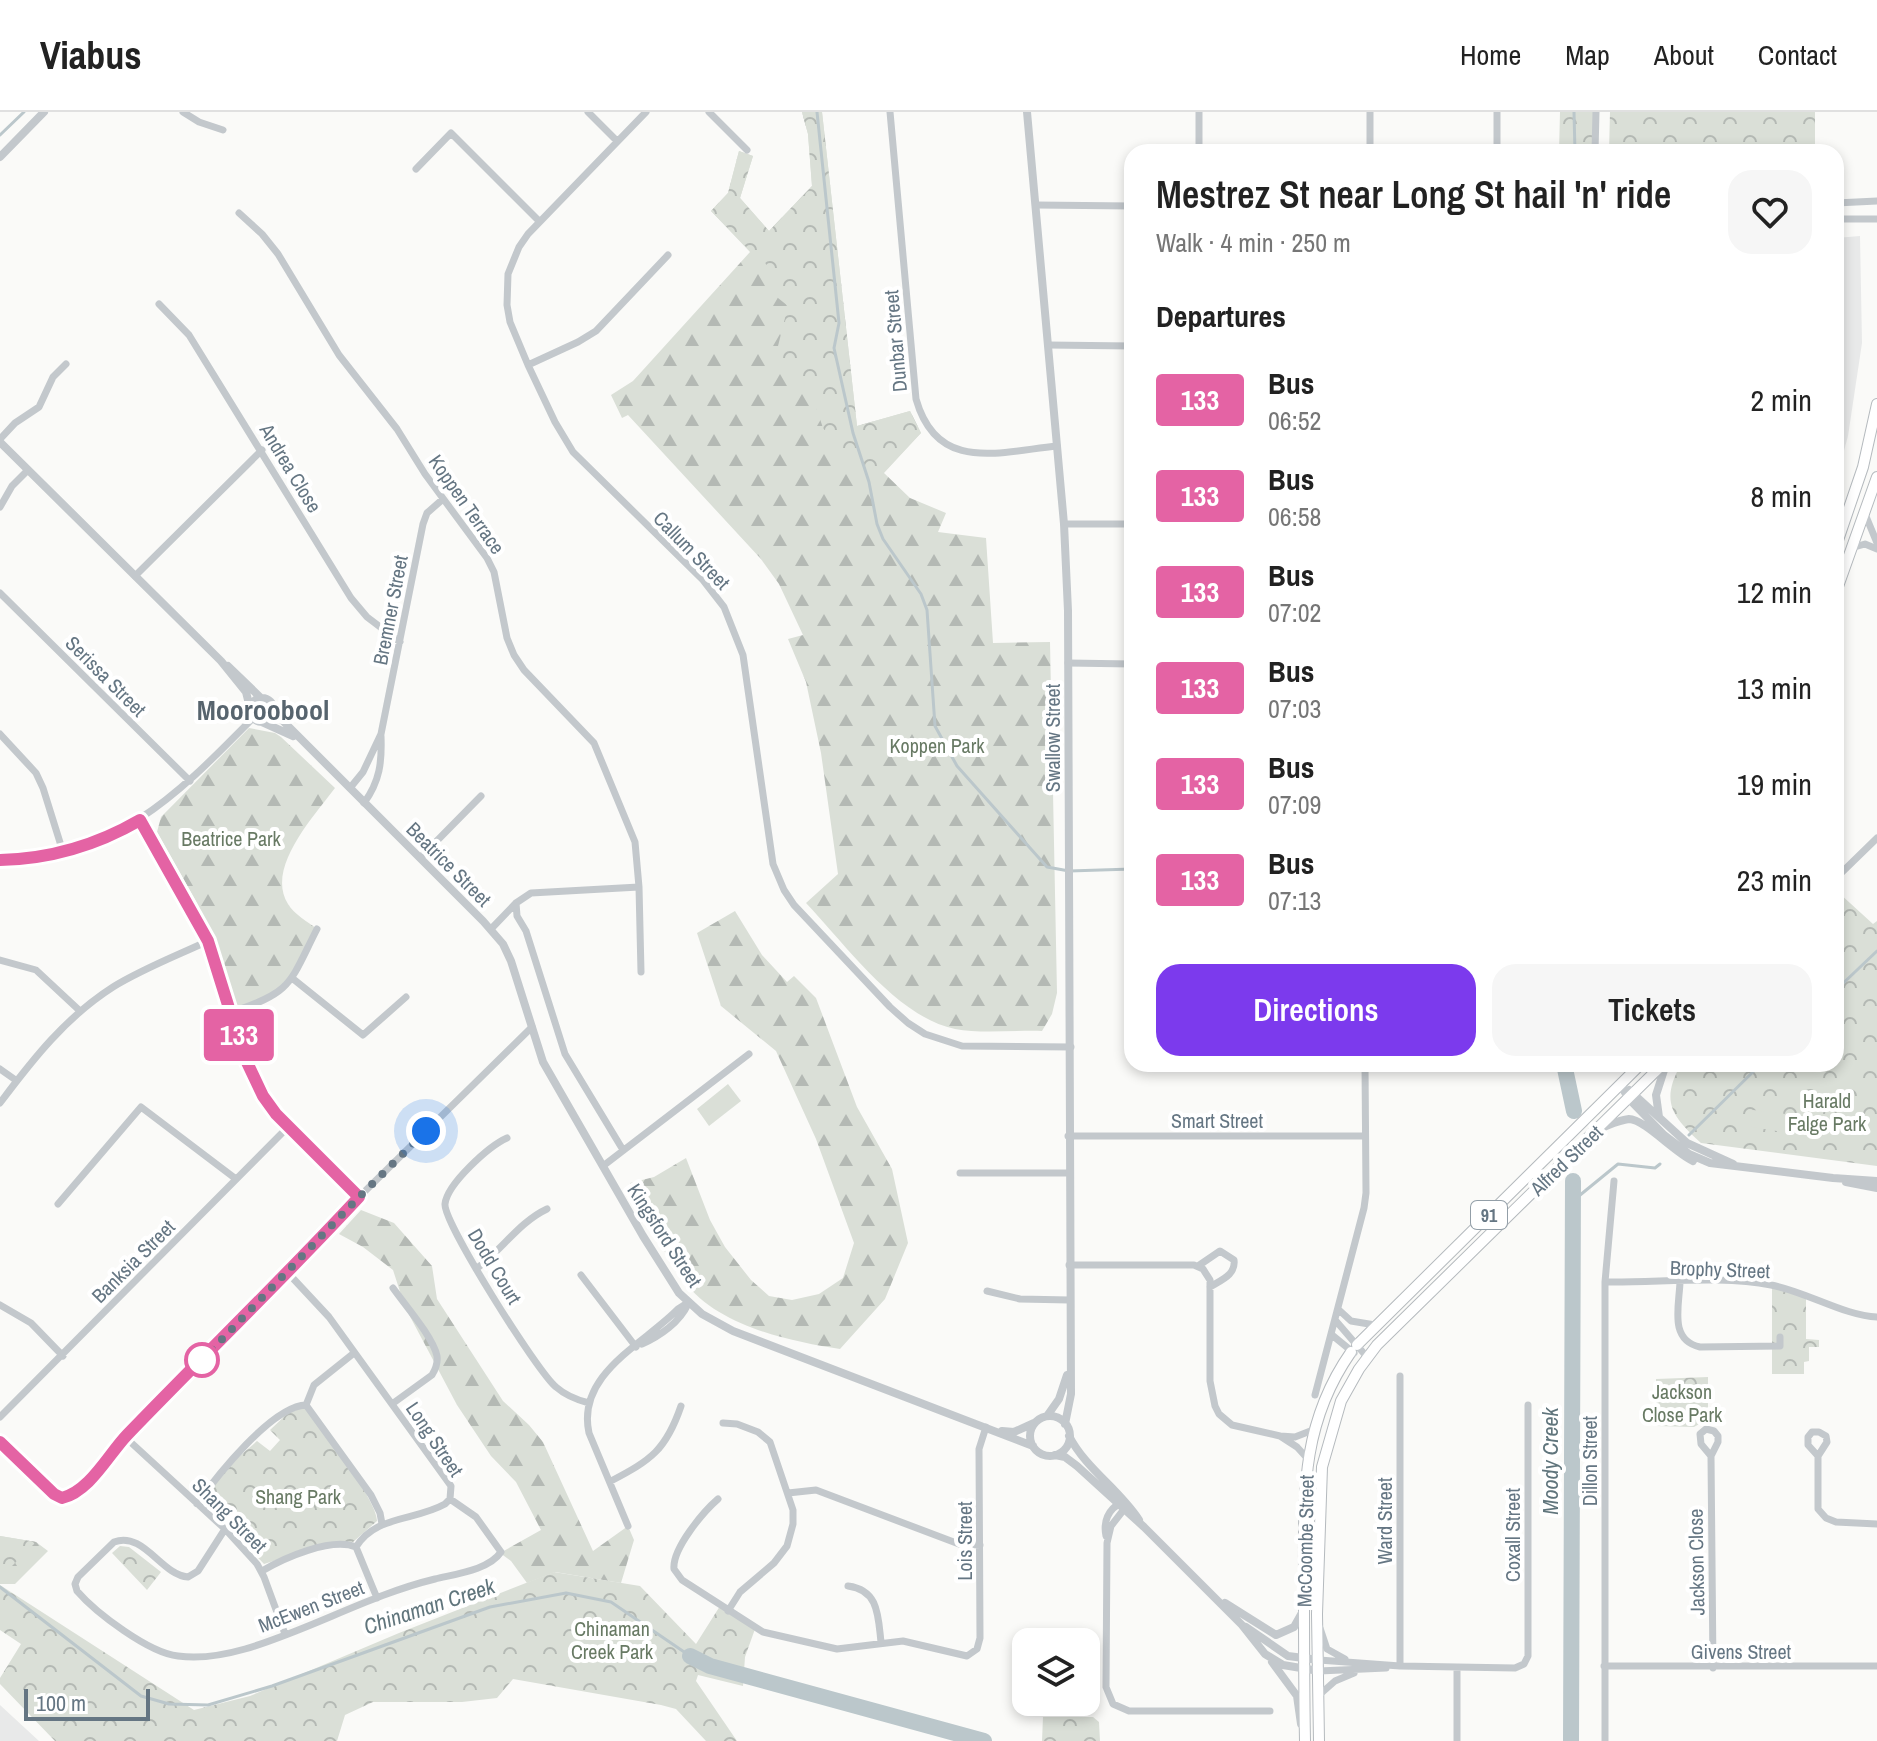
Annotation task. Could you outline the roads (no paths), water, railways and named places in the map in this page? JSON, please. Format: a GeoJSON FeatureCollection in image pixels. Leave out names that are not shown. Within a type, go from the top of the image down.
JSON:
{"type":"FeatureCollection","features":[{"type":"Feature","properties":{"kind":"main road"},"geometry":{"type":"LineString","coordinates":[[1844,523],[1863,467],[1877,404]]}},
{"type":"Feature","properties":{"kind":"main road"},"geometry":{"type":"LineString","coordinates":[[1844,569],[1877,477]]}},
{"type":"Feature","properties":{"kind":"main road","name":"Alfred Street"},"geometry":{"type":"LineString","coordinates":[[1354,1348],[1634,1072]]}},
{"type":"Feature","properties":{"kind":"main road","name":"Alfred Street"},"geometry":{"type":"LineString","coordinates":[[1367,1357],[1656,1072]]}},
{"type":"Feature","properties":{"kind":"main road","name":"McCoombe Street"},"geometry":{"type":"LineString","coordinates":[[1304,1741],[1303,1510],[1307,1458],[1313,1430],[1332,1382],[1354,1348]]}},
{"type":"Feature","properties":{"kind":"main road","name":"McCoombe Street"},"geometry":{"type":"LineString","coordinates":[[1319,1741],[1317,1614],[1322,1467],[1341,1401],[1367,1357]]}},
{"type":"Feature","properties":{"kind":"street"},"geometry":{"type":"LineString","coordinates":[[0,157],[44,112]]}},
{"type":"Feature","properties":{"kind":"street"},"geometry":{"type":"LineString","coordinates":[[183,112],[199,122],[223,130]]}},
{"type":"Feature","properties":{"kind":"street"},"geometry":{"type":"LineString","coordinates":[[588,112],[617,141]]}},
{"type":"Feature","properties":{"kind":"street","name":"Callum Street"},"geometry":{"type":"LineString","coordinates":[[646,112],[539,221],[513,259],[506,289],[510,322],[528,365],[573,452],[703,580],[724,607],[743,655],[773,864],[794,905],[890,1007],[925,1034],[962,1046],[1071,1047]]}},
{"type":"Feature","properties":{"kind":"street"},"geometry":{"type":"LineString","coordinates":[[709,112],[747,150]]}},
{"type":"Feature","properties":{"kind":"street","name":"Dunbar Street"},"geometry":{"type":"LineString","coordinates":[[890,112],[916,399],[920,411],[933,433],[944,443],[964,453],[1057,446]]}},
{"type":"Feature","properties":{"kind":"street","name":"Swallow Street"},"geometry":{"type":"LineString","coordinates":[[1027,112],[1064,524],[1071,1047],[1068,1136],[1071,1394],[1065,1424]]}},
{"type":"Feature","properties":{"kind":"street"},"geometry":{"type":"LineString","coordinates":[[1199,112],[1199,144]]}},
{"type":"Feature","properties":{"kind":"street"},"geometry":{"type":"LineString","coordinates":[[1370,112],[1370,144]]}},
{"type":"Feature","properties":{"kind":"street"},"geometry":{"type":"LineString","coordinates":[[1497,112],[1497,144]]}},
{"type":"Feature","properties":{"kind":"street"},"geometry":{"type":"LineString","coordinates":[[1595,144],[1596,112]]}},
{"type":"Feature","properties":{"kind":"street"},"geometry":{"type":"LineString","coordinates":[[416,169],[451,133],[539,221]]}},
{"type":"Feature","properties":{"kind":"street"},"geometry":{"type":"LineString","coordinates":[[1844,203],[1877,201]]}},
{"type":"Feature","properties":{"kind":"street"},"geometry":{"type":"LineString","coordinates":[[1036,205],[1124,206]]}},
{"type":"Feature","properties":{"kind":"street","name":"Koppen Terrace"},"geometry":{"type":"LineString","coordinates":[[239,213],[278,254],[339,355],[397,429],[487,558],[494,572],[507,638],[514,655],[524,670],[587,734],[599,753],[635,842],[641,972]]}},
{"type":"Feature","properties":{"kind":"street"},"geometry":{"type":"LineString","coordinates":[[1844,219],[1877,219]]}},
{"type":"Feature","properties":{"kind":"street"},"geometry":{"type":"LineString","coordinates":[[528,365],[596,331],[668,255]]}},
{"type":"Feature","properties":{"kind":"street","name":"Andrea Close"},"geometry":{"type":"LineString","coordinates":[[159,304],[189,335],[359,608],[400,642]]}},
{"type":"Feature","properties":{"kind":"street"},"geometry":{"type":"LineString","coordinates":[[1048,345],[1124,346]]}},
{"type":"Feature","properties":{"kind":"street"},"geometry":{"type":"LineString","coordinates":[[66,364],[53,377],[39,407],[15,423],[0,440],[221,661],[246,692],[251,713],[262,722],[270,720],[274,710],[269,700],[261,698],[239,673],[221,661]]}},
{"type":"Feature","properties":{"kind":"street"},"geometry":{"type":"LineString","coordinates":[[135,576],[262,450]]}},
{"type":"Feature","properties":{"kind":"street"},"geometry":{"type":"LineString","coordinates":[[0,507],[12,486],[28,470]]}},
{"type":"Feature","properties":{"kind":"street","name":"Bremner Street"},"geometry":{"type":"LineString","coordinates":[[364,803],[377,782],[381,734],[423,524],[427,513],[443,499]]}},
{"type":"Feature","properties":{"kind":"street"},"geometry":{"type":"LineString","coordinates":[[1864,512],[1877,546]]}},
{"type":"Feature","properties":{"kind":"street"},"geometry":{"type":"LineString","coordinates":[[1064,524],[1124,524]]}},
{"type":"Feature","properties":{"kind":"street"},"geometry":{"type":"LineString","coordinates":[[1851,548],[1865,544],[1877,546]]}},
{"type":"Feature","properties":{"kind":"street","name":"Serissa Street"},"geometry":{"type":"LineString","coordinates":[[0,593],[190,781]]}},
{"type":"Feature","properties":{"kind":"street"},"geometry":{"type":"LineString","coordinates":[[1068,663],[1124,664]]}},
{"type":"Feature","properties":{"kind":"street"},"geometry":{"type":"LineString","coordinates":[[0,860],[63,852],[101,839],[140,820],[190,781],[251,713],[254,701],[261,698]]}},
{"type":"Feature","properties":{"kind":"street","name":"Beatrice Street"},"geometry":{"type":"LineString","coordinates":[[274,710],[491,929],[511,961],[532,1027]]}},
{"type":"Feature","properties":{"kind":"street","name":"Beatrice Street"},"geometry":{"type":"LineString","coordinates":[[262,722],[285,731],[307,746]]}},
{"type":"Feature","properties":{"kind":"street"},"geometry":{"type":"LineString","coordinates":[[0,734],[36,773],[63,852]]}},
{"type":"Feature","properties":{"kind":"street","name":"Bremner Street"},"geometry":{"type":"LineString","coordinates":[[350,788],[363,772],[381,734]]}},
{"type":"Feature","properties":{"kind":"street"},"geometry":{"type":"LineString","coordinates":[[420,858],[481,796]]}},
{"type":"Feature","properties":{"kind":"street"},"geometry":{"type":"LineString","coordinates":[[140,820],[208,941],[253,1077],[276,1114],[359,1197]]}},
{"type":"Feature","properties":{"kind":"street"},"geometry":{"type":"LineString","coordinates":[[1844,870],[1877,838]]}},
{"type":"Feature","properties":{"kind":"street"},"geometry":{"type":"LineString","coordinates":[[491,929],[523,897],[541,892],[639,887]]}},
{"type":"Feature","properties":{"kind":"street"},"geometry":{"type":"LineString","coordinates":[[516,903],[517,916],[526,931],[565,1054],[623,1150]]}},
{"type":"Feature","properties":{"kind":"street"},"geometry":{"type":"LineString","coordinates":[[232,1012],[280,992],[292,978],[317,929]]}},
{"type":"Feature","properties":{"kind":"street"},"geometry":{"type":"LineString","coordinates":[[0,1103],[52,1038],[80,1011],[115,986],[208,941]]}},
{"type":"Feature","properties":{"kind":"street"},"geometry":{"type":"LineString","coordinates":[[0,960],[36,970],[80,1011]]}},
{"type":"Feature","properties":{"kind":"street"},"geometry":{"type":"LineString","coordinates":[[292,978],[363,1035],[406,997]]}},
{"type":"Feature","properties":{"kind":"street"},"geometry":{"type":"LineString","coordinates":[[0,1442],[45,1487],[62,1498],[79,1490],[125,1437],[359,1197],[532,1027]]}},
{"type":"Feature","properties":{"kind":"street","name":"Kingsford Street"},"geometry":{"type":"LineString","coordinates":[[532,1027],[543,1062],[669,1279],[702,1314],[733,1331],[1033,1446]]}},
{"type":"Feature","properties":{"kind":"street"},"geometry":{"type":"LineString","coordinates":[[603,1166],[749,1054]]}},
{"type":"Feature","properties":{"kind":"street"},"geometry":{"type":"LineString","coordinates":[[0,1069],[17,1081]]}},
{"type":"Feature","properties":{"kind":"street"},"geometry":{"type":"LineString","coordinates":[[1315,1395],[1339,1310],[1366,1193],[1365,1072]]}},
{"type":"Feature","properties":{"kind":"street"},"geometry":{"type":"LineString","coordinates":[[1659,1118],[1656,1095],[1662,1072]]}},
{"type":"Feature","properties":{"kind":"street"},"geometry":{"type":"LineString","coordinates":[[1621,1086],[1687,1143],[1738,1166]]}},
{"type":"Feature","properties":{"kind":"street"},"geometry":{"type":"LineString","coordinates":[[1632,1096],[1677,1145],[1710,1163]]}},
{"type":"Feature","properties":{"kind":"street"},"geometry":{"type":"LineString","coordinates":[[58,1204],[141,1107],[236,1179]]}},
{"type":"Feature","properties":{"kind":"street"},"geometry":{"type":"LineString","coordinates":[[1596,1130],[1626,1119],[1637,1120],[1679,1154],[1697,1162],[1877,1181]]}},
{"type":"Feature","properties":{"kind":"street","name":"Banksia Street"},"geometry":{"type":"LineString","coordinates":[[0,1417],[288,1127]]}},
{"type":"Feature","properties":{"kind":"street","name":"Smart Street"},"geometry":{"type":"LineString","coordinates":[[1068,1136],[1365,1136]]}},
{"type":"Feature","properties":{"kind":"street","name":"Dodd Court"},"geometry":{"type":"LineString","coordinates":[[507,1138],[492,1146],[446,1196],[447,1215],[476,1269],[550,1382],[571,1397],[589,1403]]}},
{"type":"Feature","properties":{"kind":"street"},"geometry":{"type":"LineString","coordinates":[[960,1173],[1068,1173]]}},
{"type":"Feature","properties":{"kind":"street"},"geometry":{"type":"LineString","coordinates":[[1833,1178],[1877,1188]]}},
{"type":"Feature","properties":{"kind":"street","name":"Dillon Street"},"geometry":{"type":"LineString","coordinates":[[1605,1741],[1605,1282],[1614,1181]]}},
{"type":"Feature","properties":{"kind":"street"},"geometry":{"type":"LineString","coordinates":[[476,1269],[535,1215],[547,1209]]}},
{"type":"Feature","properties":{"kind":"street"},"geometry":{"type":"LineString","coordinates":[[1069,1265],[1198,1266],[1220,1251],[1234,1260],[1234,1269],[1210,1287]]}},
{"type":"Feature","properties":{"kind":"street"},"geometry":{"type":"LineString","coordinates":[[1198,1266],[1207,1274],[1210,1287],[1210,1381],[1219,1414],[1232,1425],[1280,1436],[1295,1437],[1313,1430]]}},
{"type":"Feature","properties":{"kind":"street","name":"Long Street"},"geometry":{"type":"LineString","coordinates":[[288,1273],[321,1307],[451,1486],[450,1499],[438,1508],[382,1524],[368,1532],[356,1547]]}},
{"type":"Feature","properties":{"kind":"street"},"geometry":{"type":"LineString","coordinates":[[581,1275],[636,1347]]}},
{"type":"Feature","properties":{"kind":"street","name":"Brophy Street"},"geometry":{"type":"LineString","coordinates":[[1605,1282],[1772,1285],[1877,1317]]}},
{"type":"Feature","properties":{"kind":"street"},"geometry":{"type":"LineString","coordinates":[[1680,1282],[1679,1328],[1682,1339],[1689,1344],[1700,1347],[1780,1346]]}},
{"type":"Feature","properties":{"kind":"street"},"geometry":{"type":"LineString","coordinates":[[392,1404],[432,1375],[437,1356],[427,1336],[393,1288]]}},
{"type":"Feature","properties":{"kind":"street"},"geometry":{"type":"LineString","coordinates":[[987,1291],[1020,1299],[1069,1300]]}},
{"type":"Feature","properties":{"kind":"street"},"geometry":{"type":"LineString","coordinates":[[628,1526],[589,1433],[589,1403],[602,1377],[636,1347],[651,1340],[684,1314],[689,1302]]}},
{"type":"Feature","properties":{"kind":"street"},"geometry":{"type":"LineString","coordinates":[[0,1305],[31,1323],[63,1356]]}},
{"type":"Feature","properties":{"kind":"street"},"geometry":{"type":"LineString","coordinates":[[1339,1310],[1351,1321],[1375,1325]]}},
{"type":"Feature","properties":{"kind":"street"},"geometry":{"type":"LineString","coordinates":[[1336,1321],[1354,1348]]}},
{"type":"Feature","properties":{"kind":"street"},"geometry":{"type":"LineString","coordinates":[[1332,1335],[1367,1357]]}},
{"type":"Feature","properties":{"kind":"street"},"geometry":{"type":"LineString","coordinates":[[306,1405],[314,1385],[354,1353]]}},
{"type":"Feature","properties":{"kind":"street","name":"Swallow Street"},"geometry":{"type":"LineString","coordinates":[[1047,1416],[1059,1399],[1069,1367]]}},
{"type":"Feature","properties":{"kind":"street","name":"Ward Street"},"geometry":{"type":"LineString","coordinates":[[1400,1376],[1400,1666]]}},
{"type":"Feature","properties":{"kind":"street"},"geometry":{"type":"LineString","coordinates":[[197,1504],[220,1472],[254,1439],[287,1410],[306,1405]]}},
{"type":"Feature","properties":{"kind":"street"},"geometry":{"type":"LineString","coordinates":[[306,1405],[371,1495],[382,1524]]}},
{"type":"Feature","properties":{"kind":"street","name":"Coxall Street"},"geometry":{"type":"LineString","coordinates":[[1457,1668],[1515,1668],[1524,1664],[1528,1656],[1528,1405]]}},
{"type":"Feature","properties":{"kind":"street"},"geometry":{"type":"LineString","coordinates":[[611,1481],[642,1465],[657,1452],[681,1406]]}},
{"type":"Feature","properties":{"kind":"street"},"geometry":{"type":"LineString","coordinates":[[1123,1506],[1085,1460],[1065,1424],[1054,1416],[1035,1422],[1030,1434],[1033,1446],[1043,1454],[1074,1463],[1123,1506],[1242,1625],[1297,1696],[1304,1741]]}},
{"type":"Feature","properties":{"kind":"street","name":"Kingsford Street"},"geometry":{"type":"LineString","coordinates":[[986,1427],[1014,1432],[1035,1422]]}},
{"type":"Feature","properties":{"kind":"street"},"geometry":{"type":"LineString","coordinates":[[723,1423],[737,1424],[758,1432],[770,1442],[793,1510],[787,1546],[774,1563],[740,1592],[728,1611]]}},
{"type":"Feature","properties":{"kind":"street","name":"Lois Street"},"geometry":{"type":"LineString","coordinates":[[881,1642],[903,1641],[958,1655],[973,1654],[980,1638],[979,1449],[986,1427]]}},
{"type":"Feature","properties":{"kind":"street"},"geometry":{"type":"LineString","coordinates":[[1055,1455],[1065,1448],[1069,1436]]}},
{"type":"Feature","properties":{"kind":"street"},"geometry":{"type":"LineString","coordinates":[[1280,1436],[1307,1458]]}},
{"type":"Feature","properties":{"kind":"street","name":"Shang Street"},"geometry":{"type":"LineString","coordinates":[[125,1437],[225,1529],[262,1571],[285,1634]]}},
{"type":"Feature","properties":{"kind":"street","name":"Jackson Close"},"geometry":{"type":"LineString","coordinates":[[1711,1456],[1713,1668]]}},
{"type":"Feature","properties":{"kind":"street"},"geometry":{"type":"LineString","coordinates":[[1818,1456],[1818,1509],[1826,1518],[1836,1522],[1877,1524]]}},
{"type":"Feature","properties":{"kind":"street"},"geometry":{"type":"LineString","coordinates":[[788,1493],[816,1490],[959,1544],[980,1545]]}},
{"type":"Feature","properties":{"kind":"street","name":"McEwen Street"},"geometry":{"type":"LineString","coordinates":[[225,1529],[193,1576],[178,1575],[140,1545],[120,1540],[107,1546],[78,1577],[75,1584],[79,1594],[144,1643],[175,1656],[225,1653],[285,1634],[424,1581],[461,1573],[500,1555],[501,1552],[476,1517],[450,1499]]}},
{"type":"Feature","properties":{"kind":"street"},"geometry":{"type":"LineString","coordinates":[[718,1499],[678,1551],[673,1563],[682,1580],[728,1611],[763,1632],[823,1647],[847,1649],[881,1642],[874,1602],[863,1589],[848,1586]]}},
{"type":"Feature","properties":{"kind":"street"},"geometry":{"type":"LineString","coordinates":[[1123,1506],[1111,1526],[1107,1543],[1106,1687],[1113,1704],[1129,1711],[1270,1711]]}},
{"type":"Feature","properties":{"kind":"street"},"geometry":{"type":"LineString","coordinates":[[262,1571],[285,1559],[316,1549],[349,1544],[356,1547],[377,1598]]}},
{"type":"Feature","properties":{"kind":"street"},"geometry":{"type":"LineString","coordinates":[[1208,1591],[1276,1635],[1294,1627],[1304,1611]]}},
{"type":"Feature","properties":{"kind":"street"},"geometry":{"type":"LineString","coordinates":[[1317,1614],[1327,1649],[1351,1662]]}},
{"type":"Feature","properties":{"kind":"street"},"geometry":{"type":"LineString","coordinates":[[1242,1625],[1281,1653],[1305,1665]]}},
{"type":"Feature","properties":{"kind":"street"},"geometry":{"type":"LineString","coordinates":[[1265,1654],[1283,1665],[1351,1662],[1457,1668],[1457,1741]]}},
{"type":"Feature","properties":{"kind":"street"},"geometry":{"type":"LineString","coordinates":[[1319,1665],[1368,1670]]}},
{"type":"Feature","properties":{"kind":"street"},"geometry":{"type":"LineString","coordinates":[[1318,1697],[1340,1678],[1400,1666]]}},
{"type":"Feature","properties":{"kind":"street","name":"Givens Street"},"geometry":{"type":"LineString","coordinates":[[1604,1666],[1877,1666]]}},
{"type":"Feature","properties":{"kind":"waterway"},"geometry":{"type":"LineString","coordinates":[[0,135],[24,112]]}},
{"type":"Feature","properties":{"kind":"waterway"},"geometry":{"type":"LineString","coordinates":[[817,112],[839,323],[834,348],[877,524],[883,539],[921,594],[927,610],[935,726],[957,766],[1047,867],[1069,871],[1124,869]]}},
{"type":"Feature","properties":{"kind":"waterway","name":"Moody Creek"},"geometry":{"type":"LineString","coordinates":[[1574,112],[1575,144]]}},
{"type":"Feature","properties":{"kind":"waterway"},"geometry":{"type":"LineString","coordinates":[[1844,982],[1877,951]]}},
{"type":"Feature","properties":{"kind":"waterway","name":"Moody Creek"},"geometry":{"type":"LineString","coordinates":[[1566,1072],[1574,1111]]}},
{"type":"Feature","properties":{"kind":"waterway"},"geometry":{"type":"LineString","coordinates":[[1689,1135],[1753,1072]]}},
{"type":"Feature","properties":{"kind":"waterway"},"geometry":{"type":"LineString","coordinates":[[1574,1200],[1618,1164],[1655,1168],[1660,1164]]}},
{"type":"Feature","properties":{"kind":"waterway","name":"Moody Creek"},"geometry":{"type":"LineString","coordinates":[[1571,1741],[1573,1181]]}},
{"type":"Feature","properties":{"kind":"waterway","name":"Chinaman Creek"},"geometry":{"type":"LineString","coordinates":[[0,1587],[141,1696],[169,1704],[208,1705],[272,1686],[490,1607],[566,1593],[611,1602],[690,1656]]}},
{"type":"Feature","properties":{"kind":"waterway","name":"Chinaman Creek"},"geometry":{"type":"LineString","coordinates":[[690,1656],[710,1666],[984,1741]]}},
{"type":"Feature","properties":{"kind":"district","name":"Mooroobool"},"geometry":{"type":"Point","coordinates":[263,710]}},
{"type":"Feature","properties":{"kind":"park label","name":"Koppen Park"},"geometry":{"type":"Point","coordinates":[937,745]}},
{"type":"Feature","properties":{"kind":"park label","name":"Beatrice Park"},"geometry":{"type":"Point","coordinates":[231,838]}},
{"type":"Feature","properties":{"kind":"park label","name":"Harald Falge Park"},"geometry":{"type":"Point","coordinates":[1827,1112]}},
{"type":"Feature","properties":{"kind":"park label","name":"Jackson Close Park"},"geometry":{"type":"Point","coordinates":[1682,1402]}},
{"type":"Feature","properties":{"kind":"park label","name":"Shang Park"},"geometry":{"type":"Point","coordinates":[298,1496]}},
{"type":"Feature","properties":{"kind":"park label","name":"Chinaman Creek Park"},"geometry":{"type":"Point","coordinates":[612,1640]}}]}
